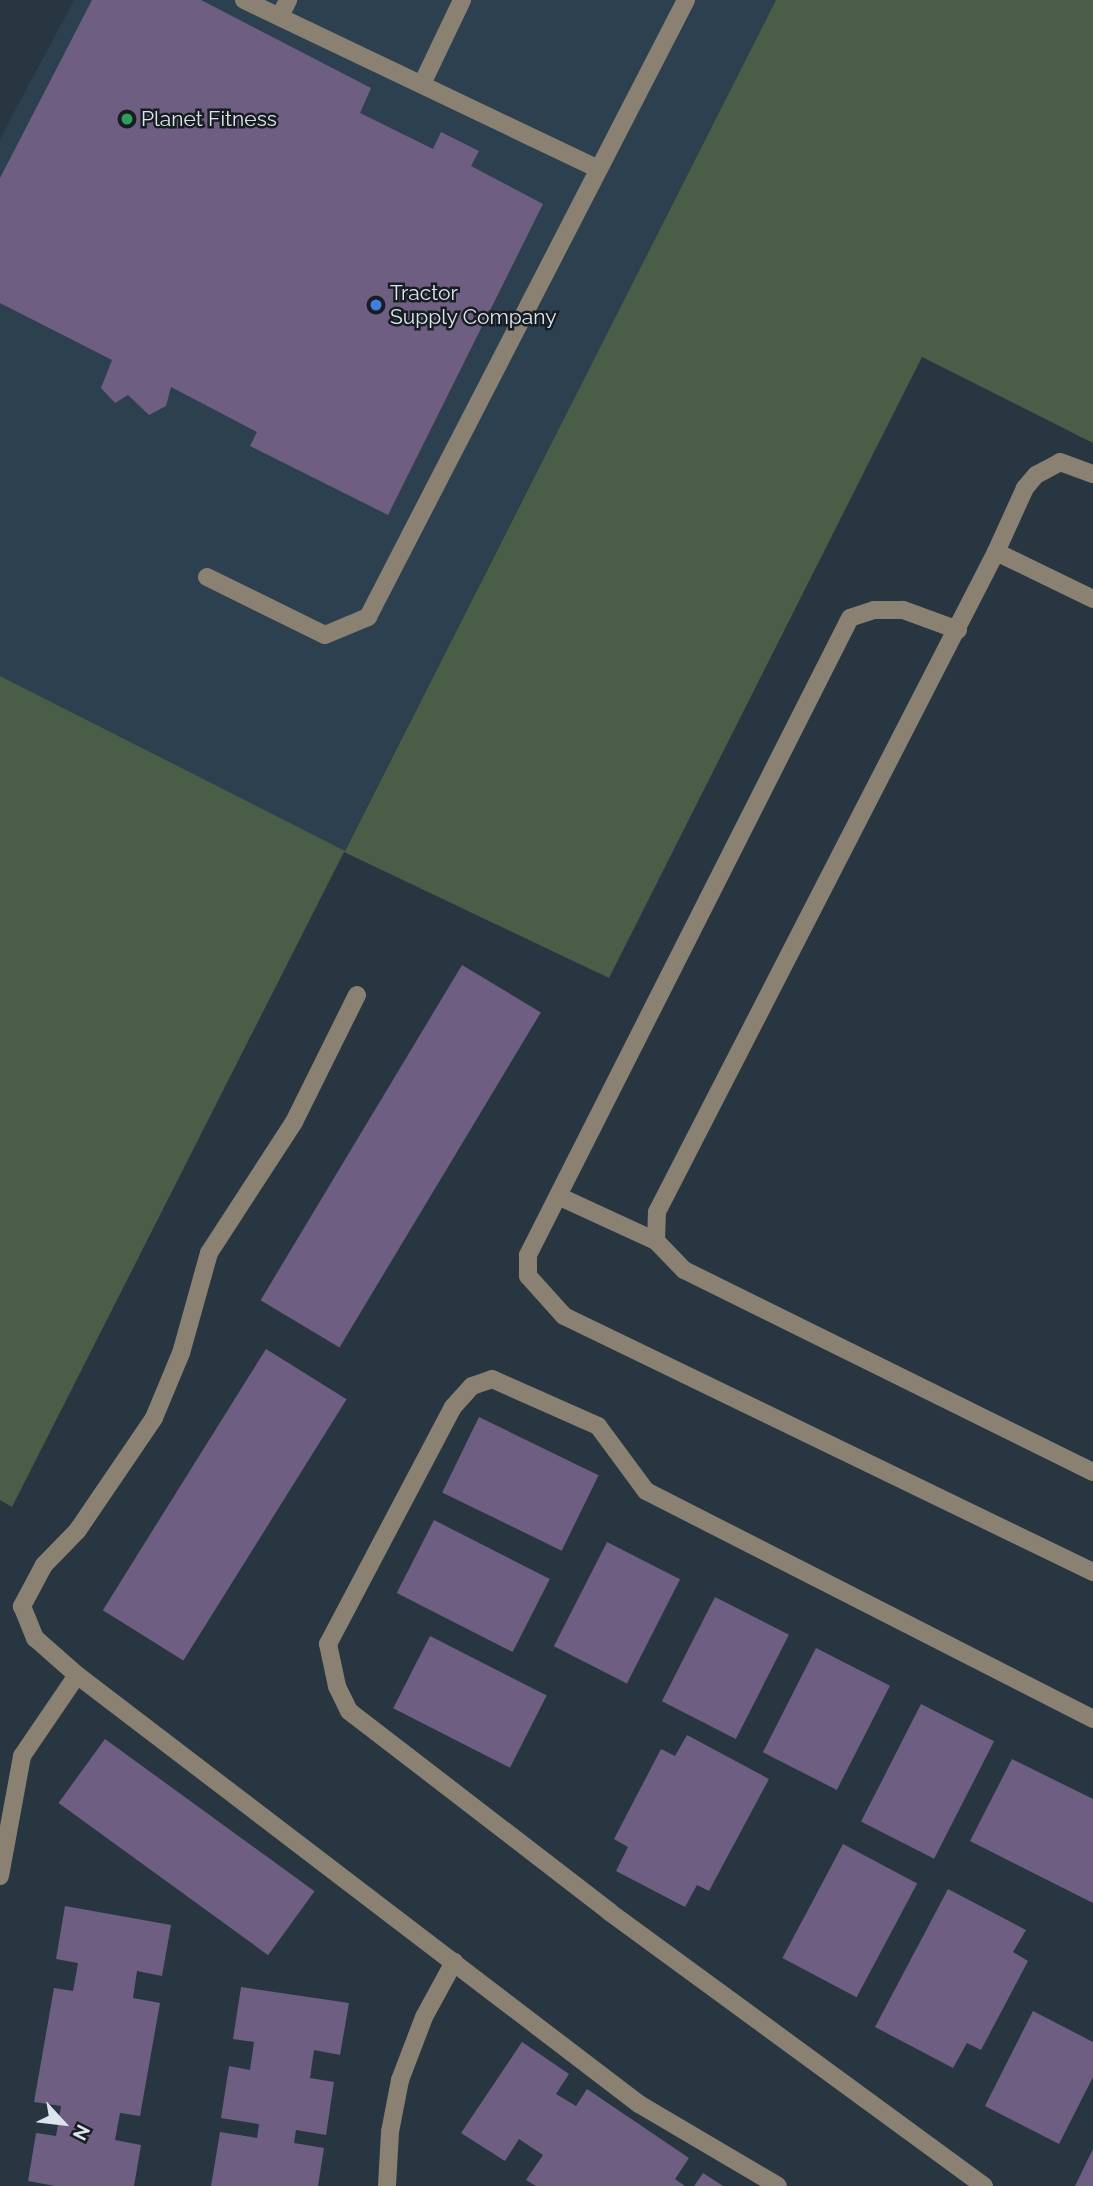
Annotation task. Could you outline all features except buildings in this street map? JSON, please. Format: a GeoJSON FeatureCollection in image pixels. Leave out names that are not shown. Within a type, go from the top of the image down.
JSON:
{"type":"FeatureCollection","features":[{"type":"Feature","properties":{"kind":"street"},"geometry":{"type":"LineString","coordinates":[[244,0],[284,8],[422,84],[599,169]]}},
{"type":"Feature","properties":{"kind":"street"},"geometry":{"type":"LineString","coordinates":[[422,84],[462,0]]}},
{"type":"Feature","properties":{"kind":"street"},"geometry":{"type":"LineString","coordinates":[[207,577],[325,635],[368,617],[686,0]]}},
{"type":"Feature","properties":{"kind":"street"},"geometry":{"type":"LineString","coordinates":[[656,1241],[657,1212],[958,630],[1025,488],[1036,475],[1060,462],[1093,474]]}},
{"type":"Feature","properties":{"kind":"street"},"geometry":{"type":"LineString","coordinates":[[996,552],[1093,599]]}},
{"type":"Feature","properties":{"kind":"street"},"geometry":{"type":"LineString","coordinates":[[958,630],[902,610],[874,610],[850,618],[528,1255],[527,1276],[564,1316],[1093,1572]]}},
{"type":"Feature","properties":{"kind":"street"},"geometry":{"type":"LineString","coordinates":[[357,995],[294,1122],[209,1253],[181,1353],[154,1418],[78,1530],[44,1565],[22,1606],[35,1638],[77,1675],[639,2104],[778,2186]]}},
{"type":"Feature","properties":{"kind":"street"},"geometry":{"type":"LineString","coordinates":[[558,1196],[656,1241],[684,1270],[1093,1472]]}},
{"type":"Feature","properties":{"kind":"street"},"geometry":{"type":"LineString","coordinates":[[985,2186],[610,1912],[349,1711],[337,1686],[328,1644],[453,1407],[472,1385],[492,1378],[598,1426],[646,1491],[1093,1719]]}},
{"type":"Feature","properties":{"kind":"street"},"geometry":{"type":"LineString","coordinates":[[0,1876],[22,1756],[77,1675]]}},
{"type":"Feature","properties":{"kind":"street"},"geometry":{"type":"LineString","coordinates":[[387,2186],[390,2132],[400,2080],[424,2017],[454,1962]]}},
{"type":"Feature","properties":{"kind":"shaded area"},"geometry":{"type":"Polygon","coordinates":[[[74,0],[776,0],[344,852],[0,676],[0,139],[74,0]]]}},
{"type":"Feature","properties":{"kind":"green space"},"geometry":{"type":"Polygon","coordinates":[[[776,0],[1093,0],[1093,443],[922,357],[609,978],[344,852],[12,1507],[0,1500],[0,676],[345,851],[776,0]]]}},
{"type":"Feature","properties":{"kind":"place","name":"Planet Fitness"},"geometry":{"type":"Point","coordinates":[127,119]}},
{"type":"Feature","properties":{"kind":"place","name":"Tractor Supply Company"},"geometry":{"type":"Point","coordinates":[376,305]}}]}
